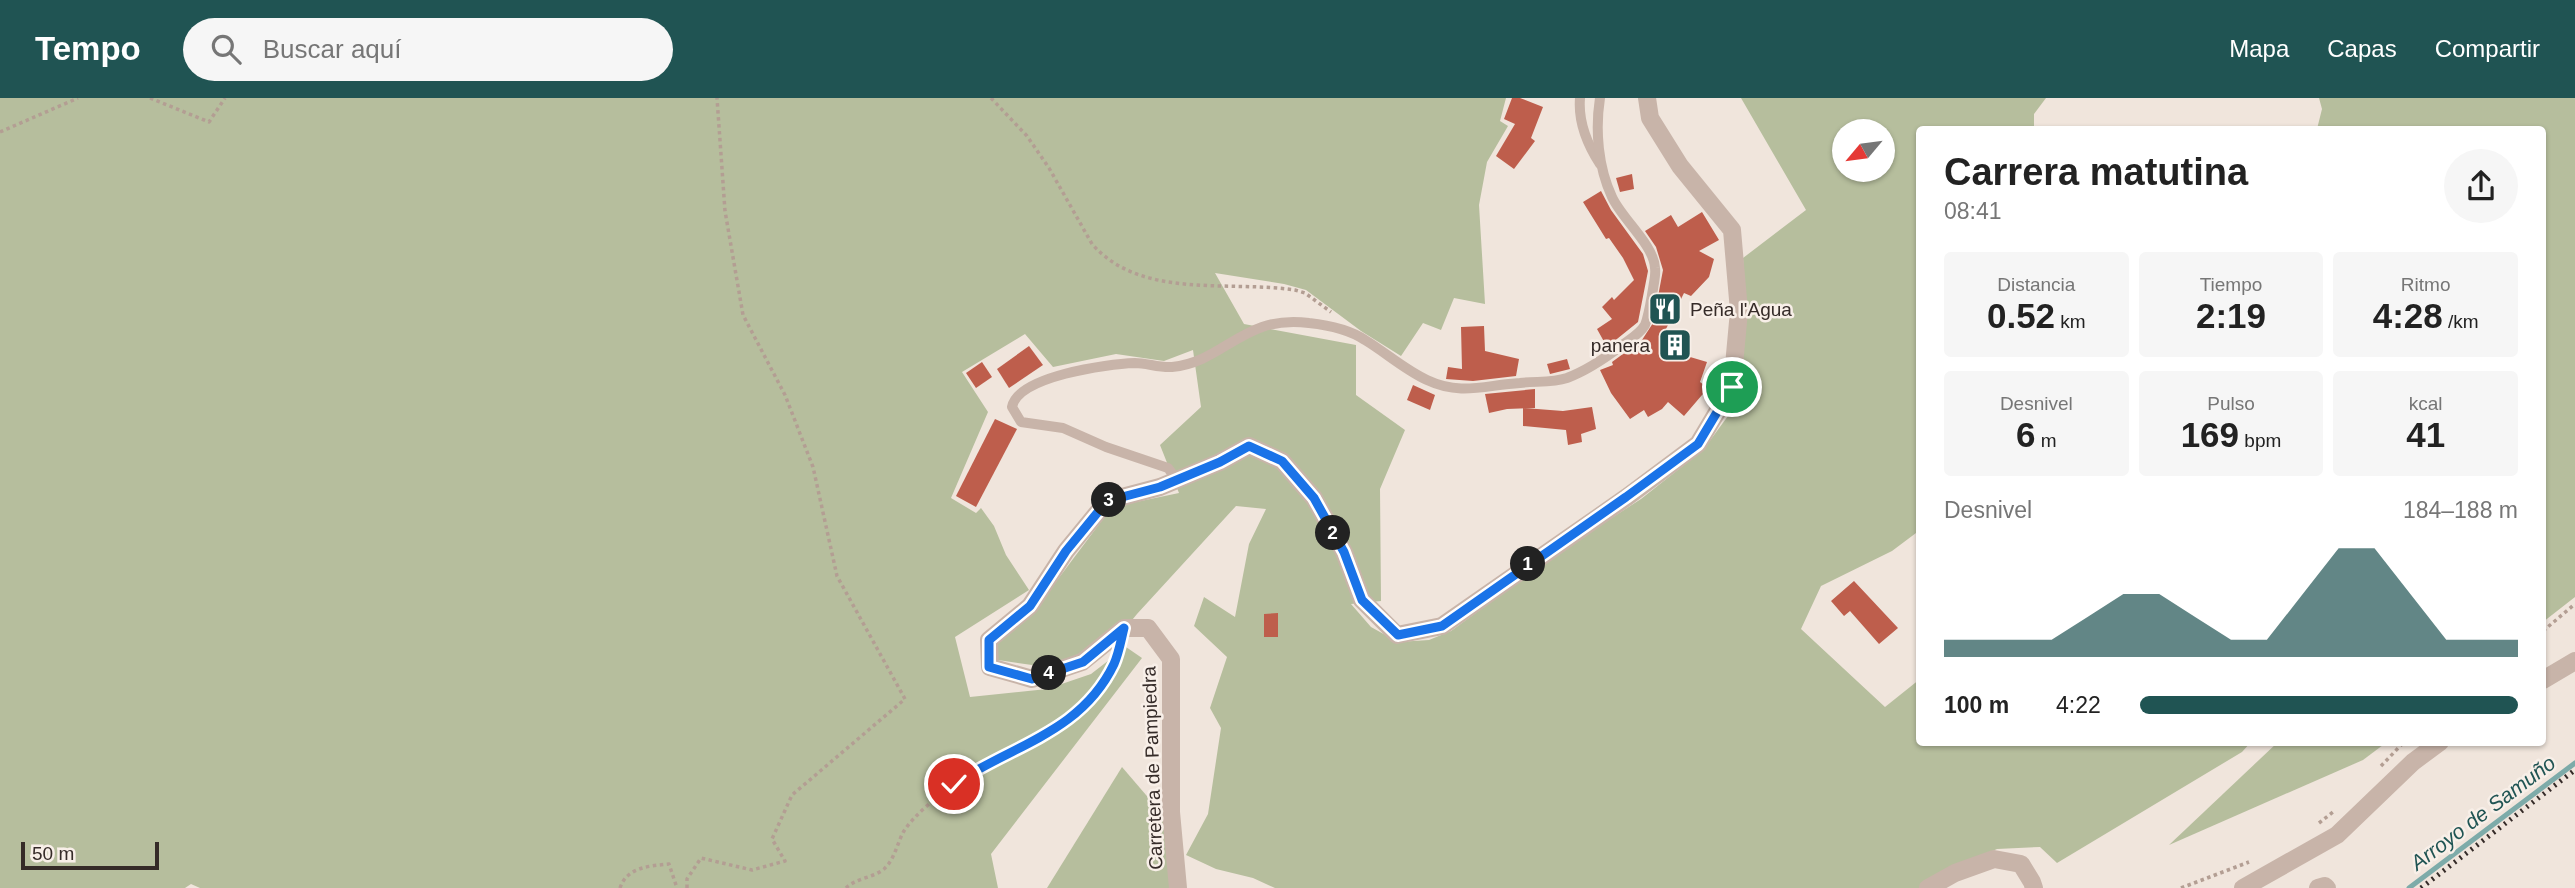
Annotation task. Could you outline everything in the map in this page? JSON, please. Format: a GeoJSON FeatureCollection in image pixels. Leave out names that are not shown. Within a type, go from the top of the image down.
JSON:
{"type":"FeatureCollection","features":[{"type":"Feature","properties":{"kind":"street"},"geometry":{"type":"LineString","coordinates":[[1124,628],[1083,662],[1032,679],[989,667],[989,640],[1030,606],[1066,551],[1107,501],[1160,487],[1220,462],[1249,446],[1282,461],[1314,498],[1344,552],[1362,600],[1398,635],[1442,626],[1698,444],[1732,387],[1739,311],[1732,230],[1680,166],[1650,118],[1647,98]]}},
{"type":"Feature","properties":{"kind":"street","name":"Carretera de Pampiedra"},"geometry":{"type":"LineString","coordinates":[[1124,628],[1148,628],[1171,659],[1171,812],[1178,888]]}},
{"type":"Feature","properties":{"kind":"street"},"geometry":{"type":"LineString","coordinates":[[2546,678],[2575,661]]}},
{"type":"Feature","properties":{"kind":"street"},"geometry":{"type":"LineString","coordinates":[[2243,888],[2337,835],[2413,762],[2435,746]]}},
{"type":"Feature","properties":{"kind":"street"},"geometry":{"type":"LineString","coordinates":[[1928,888],[1955,873],[1994,859],[2021,864],[2034,888]]}},
{"type":"Feature","properties":{"kind":"street"},"geometry":{"type":"LineString","coordinates":[[2318,888],[2327,888]]}},
{"type":"Feature","properties":{"kind":"lane"},"geometry":{"type":"LineString","coordinates":[[1580,98],[1584,133],[1589,148],[1602,167]]}},
{"type":"Feature","properties":{"kind":"lane"},"geometry":{"type":"LineString","coordinates":[[1177,480],[1168,468],[1063,428],[1021,422],[1012,407],[1013,400],[1030,385],[1098,367],[1139,363],[1160,367],[1186,365],[1198,361],[1251,330],[1274,322],[1324,325],[1362,338],[1426,380],[1456,389],[1472,390],[1565,379],[1598,364],[1638,334],[1645,324],[1656,269],[1654,259],[1640,235],[1630,226],[1613,200],[1602,167],[1598,133],[1600,98]]}},
{"type":"Feature","properties":{"kind":"path"},"geometry":{"type":"LineString","coordinates":[[0,132],[78,98]]}},
{"type":"Feature","properties":{"kind":"path"},"geometry":{"type":"LineString","coordinates":[[149,98],[209,122],[225,98]]}},
{"type":"Feature","properties":{"kind":"path"},"geometry":{"type":"LineString","coordinates":[[687,888],[687,879],[701,858],[752,870],[785,861],[772,839],[792,795],[905,699],[837,576],[813,467],[785,395],[743,314],[725,211],[717,98]]}},
{"type":"Feature","properties":{"kind":"path"},"geometry":{"type":"LineString","coordinates":[[991,98],[1027,135],[1092,244],[1113,261],[1158,280],[1295,290],[1305,293],[1332,313]]}},
{"type":"Feature","properties":{"kind":"path"},"geometry":{"type":"LineString","coordinates":[[2546,628],[2575,604]]}},
{"type":"Feature","properties":{"kind":"path"},"geometry":{"type":"LineString","coordinates":[[846,888],[883,870],[892,858],[905,829],[954,784],[980,766],[1051,732],[1082,710],[1100,689],[1115,662],[1124,628]]}},
{"type":"Feature","properties":{"kind":"path"},"geometry":{"type":"LineString","coordinates":[[2375,771],[2400,746]]}},
{"type":"Feature","properties":{"kind":"path"},"geometry":{"type":"LineString","coordinates":[[2316,825],[2337,809]]}},
{"type":"Feature","properties":{"kind":"path"},"geometry":{"type":"LineString","coordinates":[[2182,888],[2252,861]]}},
{"type":"Feature","properties":{"kind":"path"},"geometry":{"type":"LineString","coordinates":[[620,888],[622,880],[634,870],[669,864],[677,888]]}},
{"type":"Feature","properties":{"kind":"green space"},"geometry":{"type":"Polygon","coordinates":[[[0,98],[1506,98],[1500,121],[1508,126],[1487,162],[1479,205],[1485,304],[1454,298],[1441,330],[1423,323],[1401,356],[1361,331],[1306,290],[1215,273],[1244,324],[1356,345],[1356,395],[1405,430],[1380,489],[1381,601],[1351,604],[1371,627],[1398,642],[1429,640],[1451,631],[1559,552],[1641,499],[1703,450],[1739,401],[1746,310],[1743,258],[1806,210],[1741,98],[2046,98],[2034,114],[2034,126],[1916,126],[1916,533],[1892,551],[1821,586],[1801,629],[1885,707],[1916,682],[1916,746],[2247,746],[2242,752],[2057,863],[2040,847],[1997,849],[1925,881],[1919,888],[1275,888],[1253,878],[1216,869],[1186,855],[1208,814],[1221,728],[1210,708],[1227,657],[1194,626],[1204,597],[1235,617],[1249,544],[1266,509],[1236,506],[1137,614],[1106,652],[1039,666],[998,660],[997,643],[1034,611],[1112,507],[1179,493],[1160,445],[1201,407],[1193,350],[1164,361],[1116,354],[1053,367],[1025,334],[962,372],[988,412],[951,498],[976,513],[981,508],[994,526],[1006,555],[1029,590],[955,637],[970,697],[1047,689],[1091,674],[1126,647],[1142,658],[991,854],[998,888],[200,888],[191,884],[185,888],[0,888],[0,98]]]}},
{"type":"Feature","properties":{"kind":"green space"},"geometry":{"type":"Polygon","coordinates":[[[2319,98],[2575,98],[2575,597],[2546,620],[2546,126],[2318,126],[2322,109],[2319,98]]]}},
{"type":"Feature","properties":{"kind":"green space"},"geometry":{"type":"Polygon","coordinates":[[[2274,746],[2382,746],[2363,760],[2169,845],[2274,746]]]}},
{"type":"Feature","properties":{"kind":"green space"},"geometry":{"type":"Polygon","coordinates":[[[1122,767],[1164,816],[1170,888],[1047,888],[1122,767]]]}},
{"type":"Feature","properties":{"kind":"building"},"geometry":{"type":"Polygon","coordinates":[[[1512,98],[1520,98],[1543,107],[1531,138],[1535,141],[1514,169],[1496,156],[1515,124],[1504,119],[1512,98]]]}},
{"type":"Feature","properties":{"kind":"building"},"geometry":{"type":"Polygon","coordinates":[[[1632,174],[1634,189],[1620,192],[1616,178],[1632,174]]]}},
{"type":"Feature","properties":{"kind":"building"},"geometry":{"type":"Polygon","coordinates":[[[1601,191],[1611,210],[1643,254],[1648,271],[1638,322],[1607,347],[1597,329],[1612,319],[1602,307],[1612,297],[1614,300],[1634,280],[1623,258],[1609,238],[1606,239],[1583,202],[1601,191]]]}},
{"type":"Feature","properties":{"kind":"building"},"geometry":{"type":"Polygon","coordinates":[[[1702,212],[1719,240],[1699,251],[1714,259],[1709,277],[1691,296],[1684,293],[1665,331],[1685,337],[1680,354],[1707,362],[1700,382],[1708,388],[1684,416],[1668,402],[1648,417],[1644,410],[1630,419],[1611,393],[1600,370],[1613,365],[1612,362],[1642,340],[1653,323],[1663,270],[1656,247],[1645,231],[1671,215],[1678,227],[1702,212]]]}},
{"type":"Feature","properties":{"kind":"building"},"geometry":{"type":"Polygon","coordinates":[[[1484,326],[1485,351],[1519,359],[1516,376],[1473,381],[1446,379],[1448,367],[1462,369],[1461,327],[1484,326]]]}},
{"type":"Feature","properties":{"kind":"building"},"geometry":{"type":"Polygon","coordinates":[[[1029,346],[1043,365],[1009,388],[997,369],[1029,346]]]}},
{"type":"Feature","properties":{"kind":"building","name":"panera"},"geometry":{"type":"Polygon","coordinates":[[[1567,359],[1570,369],[1550,374],[1547,364],[1567,359]]]}},
{"type":"Feature","properties":{"kind":"building"},"geometry":{"type":"Polygon","coordinates":[[[982,362],[992,377],[976,388],[966,373],[982,362]]]}},
{"type":"Feature","properties":{"kind":"building"},"geometry":{"type":"Polygon","coordinates":[[[1413,385],[1435,395],[1430,410],[1407,400],[1413,385]]]}},
{"type":"Feature","properties":{"kind":"building"},"geometry":{"type":"Polygon","coordinates":[[[1535,389],[1535,408],[1489,413],[1485,394],[1535,389]]]}},
{"type":"Feature","properties":{"kind":"building"},"geometry":{"type":"Polygon","coordinates":[[[1592,407],[1596,429],[1581,434],[1582,442],[1568,445],[1566,430],[1523,426],[1523,408],[1563,411],[1592,407]]]}},
{"type":"Feature","properties":{"kind":"building"},"geometry":{"type":"Polygon","coordinates":[[[995,419],[1017,429],[976,507],[956,496],[995,419]]]}},
{"type":"Feature","properties":{"kind":"building"},"geometry":{"type":"Polygon","coordinates":[[[1854,581],[1898,628],[1879,644],[1850,611],[1844,616],[1831,601],[1854,581]]]}},
{"type":"Feature","properties":{"kind":"building"},"geometry":{"type":"Polygon","coordinates":[[[1278,613],[1278,637],[1264,637],[1264,614],[1278,613]]]}},
{"type":"Feature","properties":{"kind":"waterway","name":"Arroyo de Samuño"},"geometry":{"type":"LineString","coordinates":[[2409,888],[2575,763]]}},
{"type":"Feature","properties":{"kind":"railway"},"geometry":{"type":"LineString","coordinates":[[2421,888],[2575,770]]}},
{"type":"Feature","properties":{"kind":"place","name":"Peña l'Agua"},"geometry":{"type":"Point","coordinates":[1665,309]}},
{"type":"Feature","properties":{"kind":"place","name":"panera"},"geometry":{"type":"Point","coordinates":[1675,345]}},
{"type":"Feature","properties":{"kind":"route"},"geometry":{"type":"LineString","coordinates":[[954,784],[980,766],[1051,732],[1082,710],[1100,689],[1115,662],[1124,628],[1083,662],[1032,679],[989,667],[989,640],[1030,606],[1066,551],[1107,501],[1160,487],[1220,462],[1249,446],[1282,461],[1314,498],[1344,552],[1362,600],[1398,635],[1442,626],[1698,444],[1732,387]]}}]}
